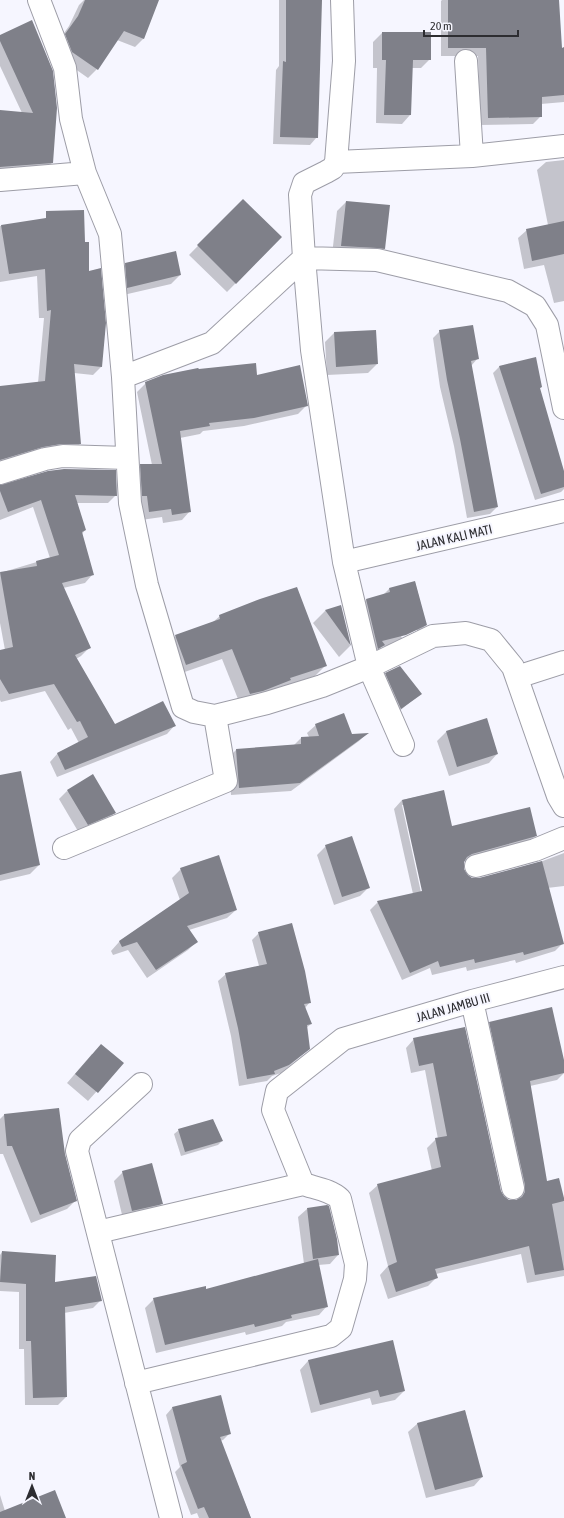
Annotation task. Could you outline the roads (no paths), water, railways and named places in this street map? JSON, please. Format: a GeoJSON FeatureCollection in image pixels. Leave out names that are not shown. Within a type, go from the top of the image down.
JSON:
{"type":"FeatureCollection","features":[{"type":"Feature","properties":{"kind":"street"},"geometry":{"type":"LineString","coordinates":[[38,0],[65,68],[71,119],[85,173],[110,234],[123,377],[130,503],[146,585],[183,707],[194,712],[215,716],[267,703],[315,688],[369,668],[433,636],[466,633],[491,640],[513,668],[558,796],[564,806]]}},
{"type":"Feature","properties":{"kind":"street"},"geometry":{"type":"LineString","coordinates":[[342,0],[344,61],[336,162],[333,168],[304,183],[301,189],[300,195],[304,258],[312,350],[344,562],[369,668],[403,745]]}},
{"type":"Feature","properties":{"kind":"street"},"geometry":{"type":"LineString","coordinates":[[466,61],[472,156]]}},
{"type":"Feature","properties":{"kind":"street"},"geometry":{"type":"LineString","coordinates":[[336,162],[472,156],[564,146]]}},
{"type":"Feature","properties":{"kind":"street"},"geometry":{"type":"LineString","coordinates":[[0,180],[85,173]]}},
{"type":"Feature","properties":{"kind":"street"},"geometry":{"type":"LineString","coordinates":[[123,377],[212,343],[304,258],[377,260],[508,291],[535,306],[547,325],[564,408]]}},
{"type":"Feature","properties":{"kind":"street"},"geometry":{"type":"LineString","coordinates":[[0,473],[46,459],[63,456],[127,458]]}},
{"type":"Feature","properties":{"kind":"street","name":"JALAN KALI MATI"},"geometry":{"type":"LineString","coordinates":[[344,562],[564,512]]}},
{"type":"Feature","properties":{"kind":"street"},"geometry":{"type":"LineString","coordinates":[[516,677],[564,662]]}},
{"type":"Feature","properties":{"kind":"street"},"geometry":{"type":"LineString","coordinates":[[64,848],[226,781],[215,716]]}},
{"type":"Feature","properties":{"kind":"street"},"geometry":{"type":"LineString","coordinates":[[476,866],[535,850],[564,838]]}},
{"type":"Feature","properties":{"kind":"street","name":"JALAN JAMBU III"},"geometry":{"type":"LineString","coordinates":[[303,1184],[274,1110],[277,1091],[344,1039],[472,1001],[564,977]]}},
{"type":"Feature","properties":{"kind":"street"},"geometry":{"type":"LineString","coordinates":[[472,1001],[513,1188]]}},
{"type":"Feature","properties":{"kind":"street"},"geometry":{"type":"LineString","coordinates":[[141,1084],[80,1140],[77,1151],[171,1518]]}},
{"type":"Feature","properties":{"kind":"street"},"geometry":{"type":"LineString","coordinates":[[98,1232],[303,1184],[336,1195],[340,1199],[356,1264],[355,1279],[341,1328],[331,1336],[136,1383]]}}]}
